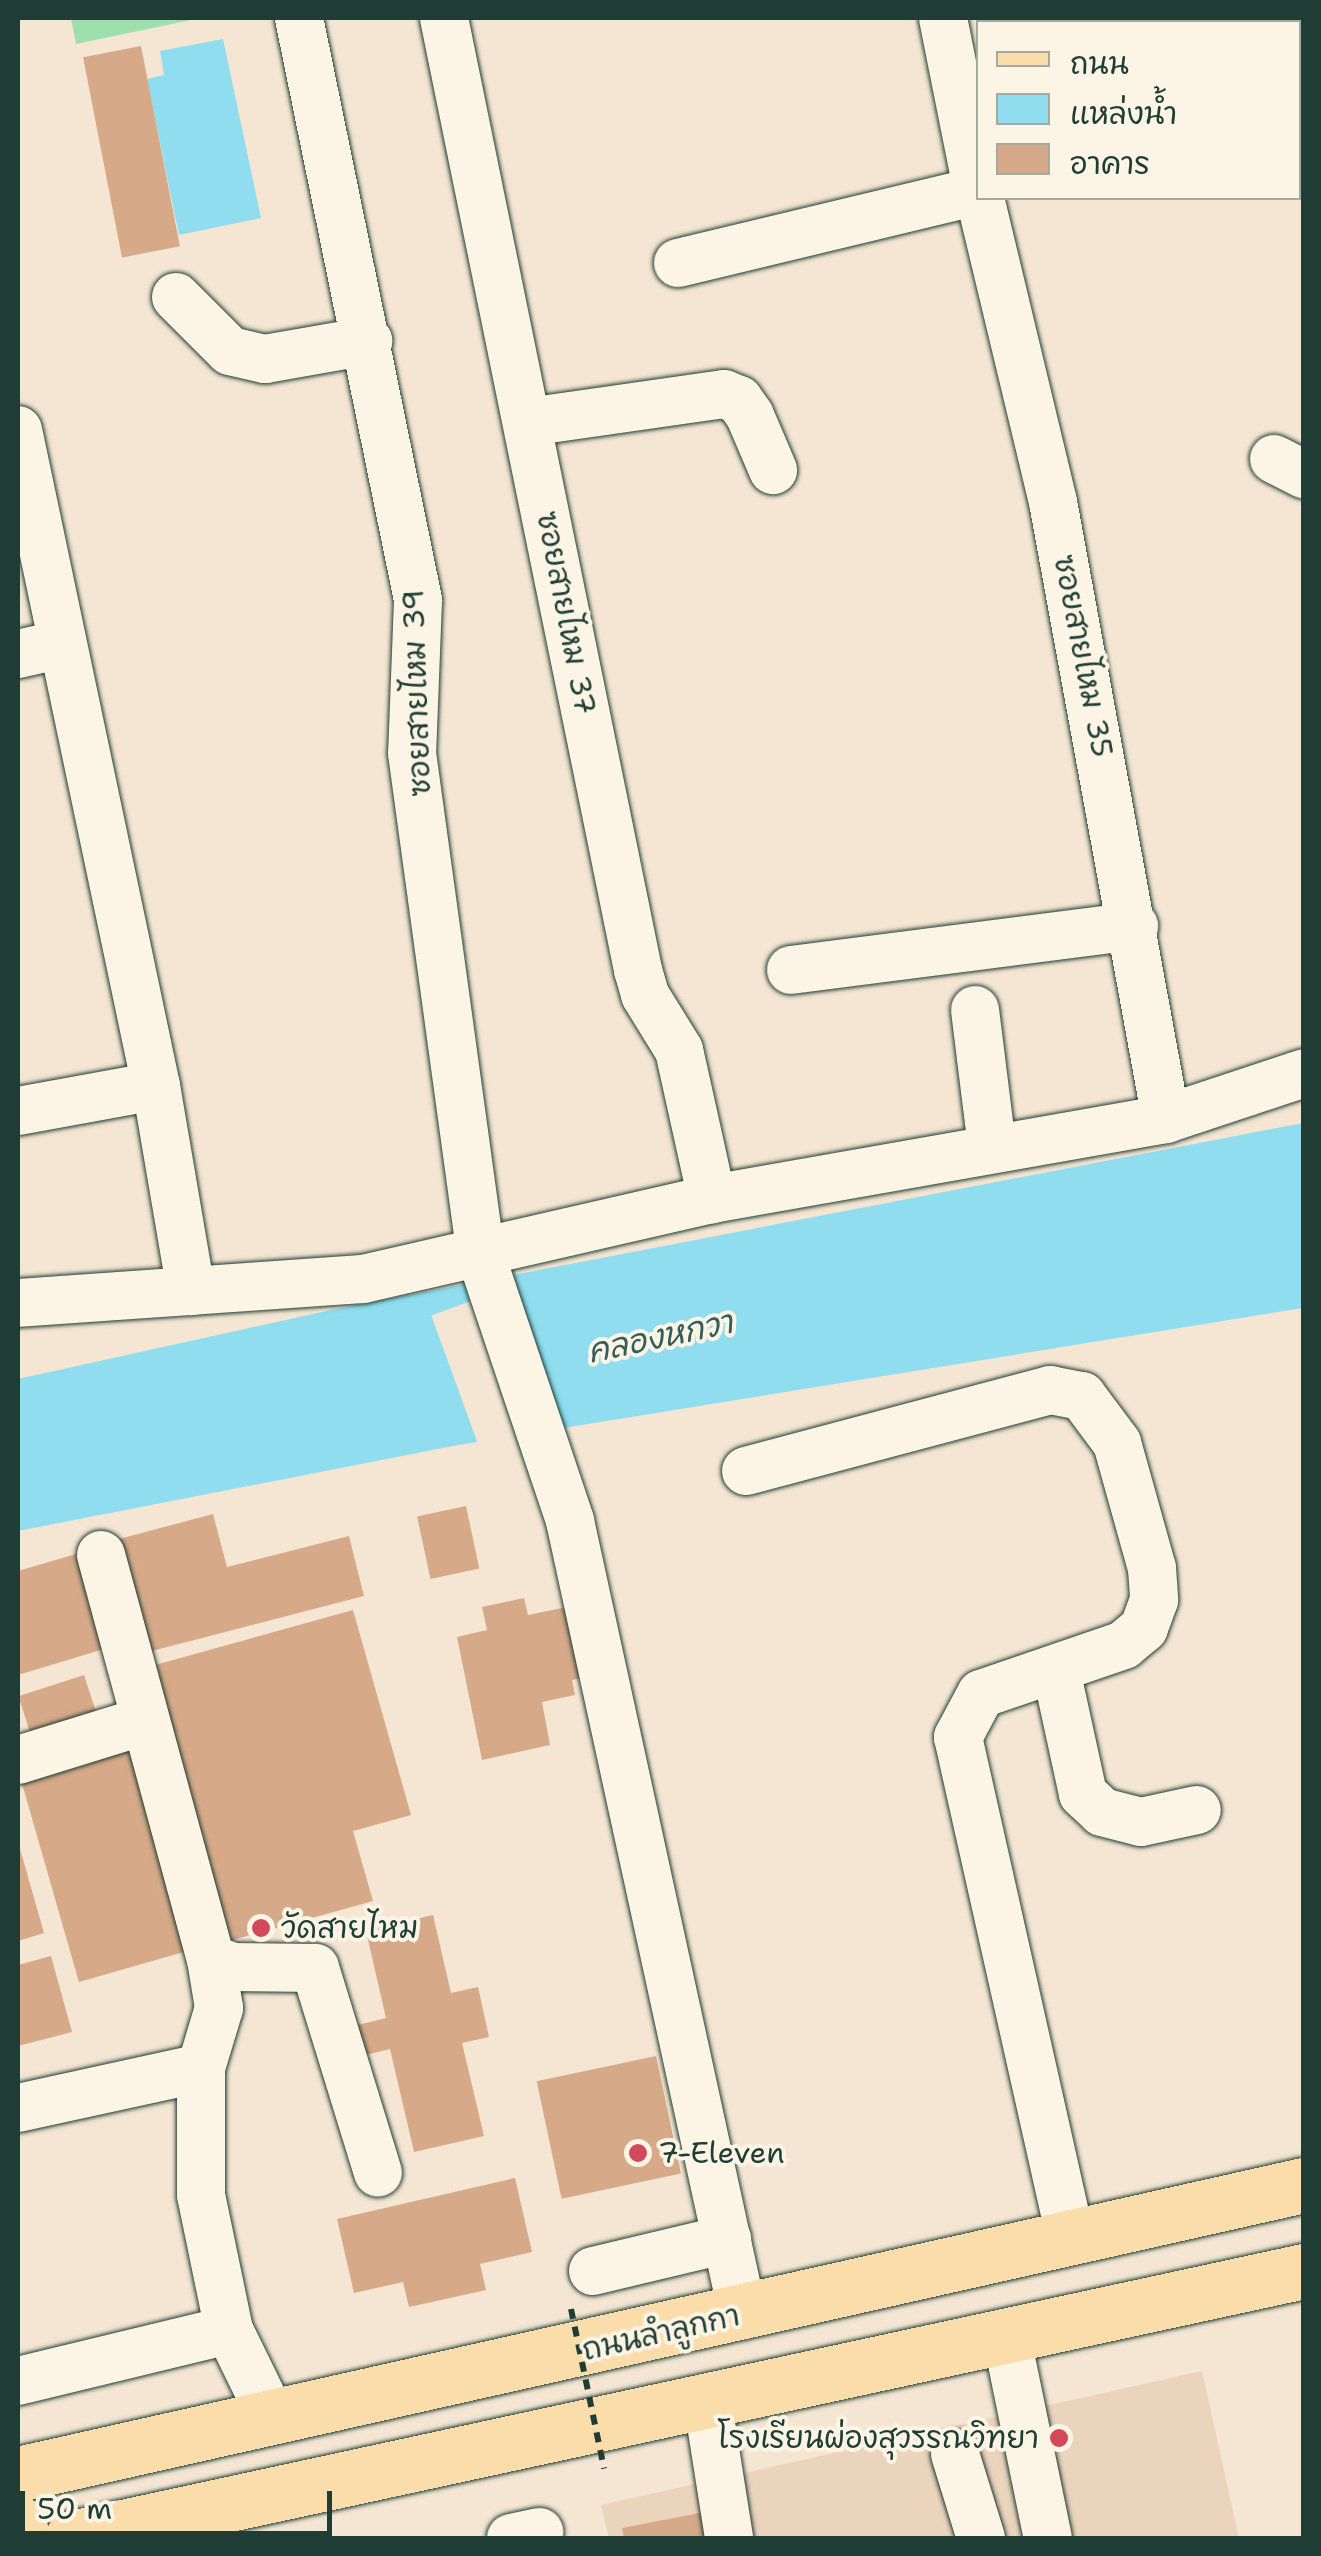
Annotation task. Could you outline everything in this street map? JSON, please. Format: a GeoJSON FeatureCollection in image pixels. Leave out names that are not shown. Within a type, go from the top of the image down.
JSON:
{"type":"FeatureCollection","features":[{"type":"Feature","properties":{"kind":"main road","name":"ถนนลำลูกกา"},"geometry":{"type":"LineString","coordinates":[[18,2474],[1304,2185]]}},
{"type":"Feature","properties":{"kind":"main road"},"geometry":{"type":"LineString","coordinates":[[72,2538],[708,2405],[1304,2271]]}},
{"type":"Feature","properties":{"kind":"main road"},"geometry":{"type":"LineString","coordinates":[[18,2523],[23,2538]]}},
{"type":"Feature","properties":{"kind":"street","name":"ซอยสายไหม 39"},"geometry":{"type":"LineString","coordinates":[[299,18],[418,600],[412,753],[484,1267],[570,1522],[743,2314]]}},
{"type":"Feature","properties":{"kind":"street","name":"ซอยสายไหม 37"},"geometry":{"type":"LineString","coordinates":[[444,18],[638,970],[645,995],[679,1050],[712,1198]]}},
{"type":"Feature","properties":{"kind":"street","name":"ซอยสายไหม 35"},"geometry":{"type":"LineString","coordinates":[[942,18],[976,180]]}},
{"type":"Feature","properties":{"kind":"street"},"geometry":{"type":"LineString","coordinates":[[678,262],[976,195]]}},
{"type":"Feature","properties":{"kind":"street","name":"ซอยสายไหม 35"},"geometry":{"type":"LineString","coordinates":[[980,200],[1054,502],[1166,1119]]}},
{"type":"Feature","properties":{"kind":"street"},"geometry":{"type":"LineString","coordinates":[[176,297],[230,351],[265,359],[368,341]]}},
{"type":"Feature","properties":{"kind":"street"},"geometry":{"type":"LineString","coordinates":[[528,422],[724,394],[740,400],[773,470]]}},
{"type":"Feature","properties":{"kind":"street"},"geometry":{"type":"LineString","coordinates":[[18,430],[40,649],[156,1086],[191,1291]]}},
{"type":"Feature","properties":{"kind":"street"},"geometry":{"type":"LineString","coordinates":[[790,970],[1134,926]]}},
{"type":"Feature","properties":{"kind":"street"},"geometry":{"type":"LineString","coordinates":[[975,1010],[992,1146]]}},
{"type":"Feature","properties":{"kind":"street"},"geometry":{"type":"LineString","coordinates":[[18,1303],[484,1267],[712,1198],[992,1146],[1166,1119],[1304,1073]]}},
{"type":"Feature","properties":{"kind":"street"},"geometry":{"type":"LineString","coordinates":[[18,1112],[156,1086]]}},
{"type":"Feature","properties":{"kind":"street"},"geometry":{"type":"LineString","coordinates":[[746,1471],[1050,1390],[1082,1396],[1117,1443],[1152,1568],[1154,1600],[1144,1628],[1124,1646],[982,1694],[958,1738],[1070,2236]]}},
{"type":"Feature","properties":{"kind":"street"},"geometry":{"type":"LineString","coordinates":[[101,1555],[210,1959],[219,2008],[201,2068],[201,2196],[229,2330],[271,2416]]}},
{"type":"Feature","properties":{"kind":"street"},"geometry":{"type":"LineString","coordinates":[[1056,1670],[1083,1794],[1102,1812],[1141,1822],[1197,1810]]}},
{"type":"Feature","properties":{"kind":"street"},"geometry":{"type":"LineString","coordinates":[[18,1760],[144,1721]]}},
{"type":"Feature","properties":{"kind":"street"},"geometry":{"type":"LineString","coordinates":[[210,1959],[233,1967],[315,1968],[378,2173]]}},
{"type":"Feature","properties":{"kind":"street"},"geometry":{"type":"LineString","coordinates":[[18,2108],[201,2068]]}},
{"type":"Feature","properties":{"kind":"street"},"geometry":{"type":"LineString","coordinates":[[582,2290],[727,2239]]}},
{"type":"Feature","properties":{"kind":"street"},"geometry":{"type":"LineString","coordinates":[[18,2381],[229,2330]]}},
{"type":"Feature","properties":{"kind":"street"},"geometry":{"type":"LineString","coordinates":[[1007,2339],[1048,2538]]}},
{"type":"Feature","properties":{"kind":"street"},"geometry":{"type":"LineString","coordinates":[[708,2405],[730,2538]]}},
{"type":"Feature","properties":{"kind":"street"},"geometry":{"type":"LineString","coordinates":[[954,2454],[981,2538]]}},
{"type":"Feature","properties":{"kind":"path"},"geometry":{"type":"LineString","coordinates":[[582,2290],[604,2470]]}},
{"type":"Feature","properties":{"kind":"shaded area","name":"โรงเรียนผ่องสุวรรณวิทยา"},"geometry":{"type":"Polygon","coordinates":[[[1202,2371],[1239,2538],[609,2538],[601,2505],[1202,2371]]]}},
{"type":"Feature","properties":{"kind":"green space"},"geometry":{"type":"Polygon","coordinates":[[[71,18],[201,18],[76,44],[71,18]]]}},
{"type":"Feature","properties":{"kind":"water"},"geometry":{"type":"Polygon","coordinates":[[[223,39],[261,218],[179,235],[147,79],[164,75],[160,51],[223,39]]]}},
{"type":"Feature","properties":{"kind":"water","name":"คลองหกวา"},"geometry":{"type":"Polygon","coordinates":[[[1303,1123],[1303,1308],[453,1446],[18,1531],[18,1379],[331,1310],[1303,1123]]]}},
{"type":"Feature","properties":{"kind":"pier"},"geometry":{"type":"Polygon","coordinates":[[[482,1297],[533,1438],[483,1456],[431,1315],[482,1297]]]}},
{"type":"Feature","properties":{"kind":"building"},"geometry":{"type":"Polygon","coordinates":[[[141,46],[180,246],[122,258],[83,57],[141,46]]]}},
{"type":"Feature","properties":{"kind":"building"},"geometry":{"type":"Polygon","coordinates":[[[466,1506],[479,1569],[430,1579],[417,1516],[466,1506]]]}},
{"type":"Feature","properties":{"kind":"building"},"geometry":{"type":"Polygon","coordinates":[[[213,1514],[227,1567],[349,1536],[364,1596],[148,1652],[119,1539],[213,1514]]]}},
{"type":"Feature","properties":{"kind":"building"},"geometry":{"type":"Polygon","coordinates":[[[76,1554],[104,1649],[18,1675],[18,1571],[76,1554]]]}},
{"type":"Feature","properties":{"kind":"building"},"geometry":{"type":"Polygon","coordinates":[[[524,1598],[528,1615],[567,1607],[582,1678],[572,1680],[575,1695],[542,1702],[550,1745],[482,1760],[457,1637],[487,1630],[482,1607],[524,1598]]]}},
{"type":"Feature","properties":{"kind":"building"},"geometry":{"type":"Polygon","coordinates":[[[353,1610],[411,1815],[353,1831],[373,1901],[225,1942],[148,1667],[353,1610]]]}},
{"type":"Feature","properties":{"kind":"building"},"geometry":{"type":"Polygon","coordinates":[[[84,1675],[100,1724],[34,1746],[18,1696],[84,1675]]]}},
{"type":"Feature","properties":{"kind":"building"},"geometry":{"type":"Polygon","coordinates":[[[142,1734],[203,1946],[79,1982],[18,1770],[142,1734]]]}},
{"type":"Feature","properties":{"kind":"building"},"geometry":{"type":"Polygon","coordinates":[[[18,1842],[44,1933],[18,1941],[18,1842]]]}},
{"type":"Feature","properties":{"kind":"building"},"geometry":{"type":"Polygon","coordinates":[[[433,1915],[451,1993],[478,1987],[489,2037],[462,2043],[484,2136],[414,2152],[390,2049],[361,2056],[354,2026],[386,2018],[366,1931],[433,1915]]]}},
{"type":"Feature","properties":{"kind":"building"},"geometry":{"type":"Polygon","coordinates":[[[51,1956],[72,2032],[18,2046],[18,1965],[51,1956]]]}},
{"type":"Feature","properties":{"kind":"building"},"geometry":{"type":"Polygon","coordinates":[[[656,2056],[681,2173],[562,2199],[537,2081],[656,2056]]]}},
{"type":"Feature","properties":{"kind":"building"},"geometry":{"type":"Polygon","coordinates":[[[515,2178],[532,2252],[480,2264],[486,2290],[409,2307],[403,2282],[354,2293],[337,2219],[515,2178]]]}},
{"type":"Feature","properties":{"kind":"building"},"geometry":{"type":"Polygon","coordinates":[[[715,2510],[720,2538],[624,2538],[622,2528],[715,2510]]]}},
{"type":"Feature","properties":{"kind":"place","name":"วัดสายไหม"},"geometry":{"type":"Point","coordinates":[261,1928]}},
{"type":"Feature","properties":{"kind":"place","name":"7-Eleven"},"geometry":{"type":"Point","coordinates":[638,2153]}},
{"type":"Feature","properties":{"kind":"place","name":"โรงเรียนผ่องสุวรรณวิทยา"},"geometry":{"type":"Point","coordinates":[1059,2438]}}]}
